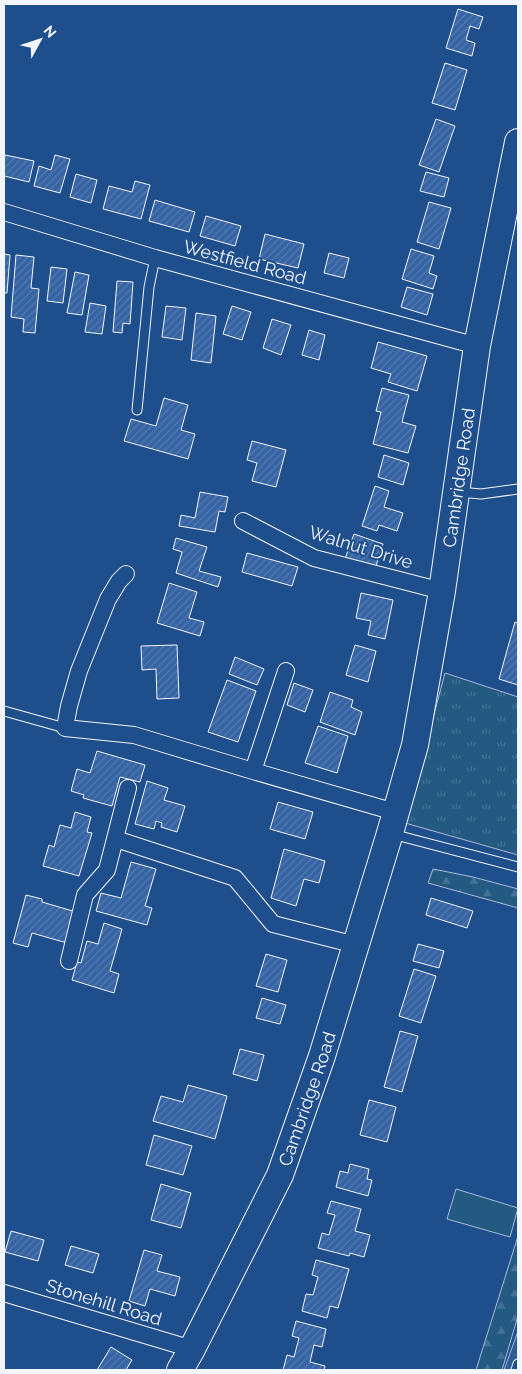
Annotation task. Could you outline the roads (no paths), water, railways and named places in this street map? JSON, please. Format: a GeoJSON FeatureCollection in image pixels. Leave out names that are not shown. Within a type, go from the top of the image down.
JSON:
{"type":"FeatureCollection","features":[{"type":"Feature","properties":{"kind":"main road","name":"Cambridge Road"},"geometry":{"type":"LineString","coordinates":[[186,1359],[280,1175],[322,1056],[414,744],[442,591],[477,346],[518,142]]}},
{"type":"Feature","properties":{"kind":"street","name":"Westfield Road"},"geometry":{"type":"LineString","coordinates":[[4,212],[155,258],[477,346]]}},
{"type":"Feature","properties":{"kind":"street","name":"Walnut Drive"},"geometry":{"type":"LineString","coordinates":[[243,521],[314,558],[442,591]]}},
{"type":"Feature","properties":{"kind":"street"},"geometry":{"type":"LineString","coordinates":[[126,574],[119,581],[108,599],[79,671],[65,728],[134,735],[253,771],[392,823]]}},
{"type":"Feature","properties":{"kind":"street"},"geometry":{"type":"LineString","coordinates":[[253,771],[286,671]]}},
{"type":"Feature","properties":{"kind":"street"},"geometry":{"type":"LineString","coordinates":[[69,961],[85,896],[107,870],[128,788]]}},
{"type":"Feature","properties":{"kind":"street"},"geometry":{"type":"LineString","coordinates":[[116,839],[235,878],[273,924],[356,945]]}},
{"type":"Feature","properties":{"kind":"street","name":"Stonehill Road"},"geometry":{"type":"LineString","coordinates":[[4,1293],[186,1359]]}},
{"type":"Feature","properties":{"kind":"lane"},"geometry":{"type":"LineString","coordinates":[[137,410],[149,287],[155,258]]}},
{"type":"Feature","properties":{"kind":"lane"},"geometry":{"type":"LineString","coordinates":[[457,492],[480,494],[518,489]]}},
{"type":"Feature","properties":{"kind":"lane"},"geometry":{"type":"LineString","coordinates":[[4,711],[65,728]]}},
{"type":"Feature","properties":{"kind":"lane"},"geometry":{"type":"LineString","coordinates":[[392,823],[518,867]]}},
{"type":"Feature","properties":{"kind":"lane"},"geometry":{"type":"LineString","coordinates":[[516,1370],[518,1364]]}}]}
